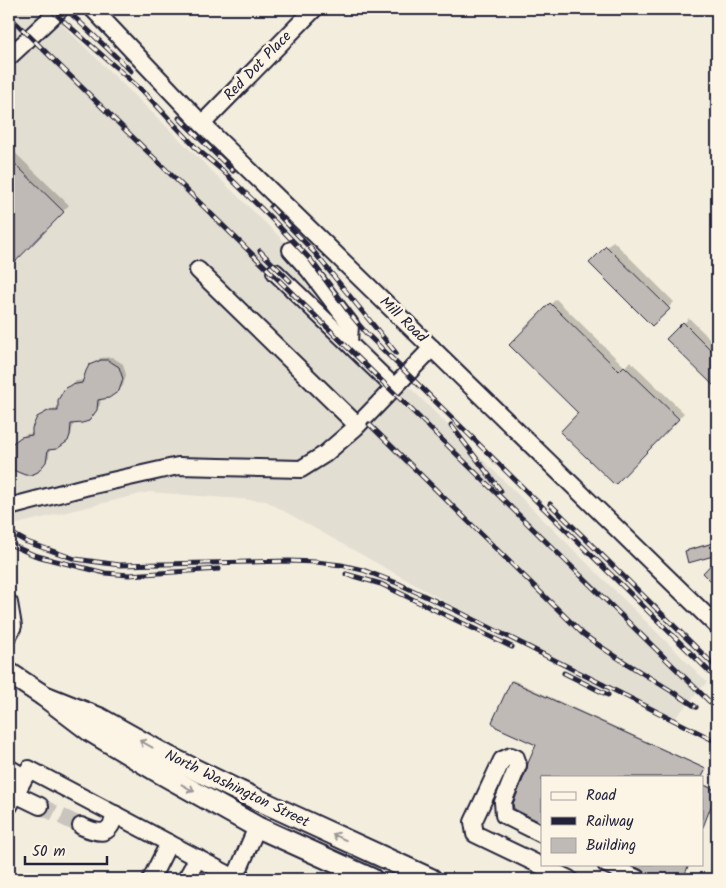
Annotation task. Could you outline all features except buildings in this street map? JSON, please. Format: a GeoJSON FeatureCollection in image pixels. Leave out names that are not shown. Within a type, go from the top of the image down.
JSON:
{"type":"FeatureCollection","features":[{"type":"Feature","properties":{"kind":"main road","name":"North Washington Street"},"geometry":{"type":"LineString","coordinates":[[9,673],[44,696],[90,732],[155,770],[257,827],[366,877]]}},
{"type":"Feature","properties":{"kind":"main road","name":"North Washington Street"},"geometry":{"type":"LineString","coordinates":[[44,696],[99,718],[167,756],[239,791],[431,879]]}},
{"type":"Feature","properties":{"kind":"main road"},"geometry":{"type":"LineString","coordinates":[[366,877],[371,852]]}},
{"type":"Feature","properties":{"kind":"street"},"geometry":{"type":"LineString","coordinates":[[9,57],[60,9]]}},
{"type":"Feature","properties":{"kind":"street","name":"Mill Road"},"geometry":{"type":"LineString","coordinates":[[93,9],[202,124],[717,626]]}},
{"type":"Feature","properties":{"kind":"street","name":"Red Dot Place"},"geometry":{"type":"LineString","coordinates":[[202,124],[314,9]]}},
{"type":"Feature","properties":{"kind":"street"},"geometry":{"type":"LineString","coordinates":[[291,250],[310,270],[350,324],[349,343]]}},
{"type":"Feature","properties":{"kind":"street"},"geometry":{"type":"LineString","coordinates":[[198,270],[357,425]]}},
{"type":"Feature","properties":{"kind":"street"},"geometry":{"type":"LineString","coordinates":[[275,272],[394,387]]}},
{"type":"Feature","properties":{"kind":"street"},"geometry":{"type":"LineString","coordinates":[[9,507],[85,487],[178,466],[301,469],[325,454],[357,425],[432,348]]}},
{"type":"Feature","properties":{"kind":"street"},"geometry":{"type":"LineString","coordinates":[[9,603],[13,626],[9,634]]}},
{"type":"Feature","properties":{"kind":"street"},"geometry":{"type":"LineString","coordinates":[[541,834],[504,815],[503,802],[518,765],[516,758],[511,756],[502,760],[473,822],[475,834],[541,866]]}},
{"type":"Feature","properties":{"kind":"street"},"geometry":{"type":"LineString","coordinates":[[9,768],[24,777]]}},
{"type":"Feature","properties":{"kind":"street"},"geometry":{"type":"LineString","coordinates":[[40,806],[12,800],[29,769],[236,878],[257,827]]}},
{"type":"Feature","properties":{"kind":"street"},"geometry":{"type":"LineString","coordinates":[[81,826],[97,833],[106,830],[112,824],[115,814]]}},
{"type":"Feature","properties":{"kind":"street"},"geometry":{"type":"LineString","coordinates":[[151,879],[169,843]]}},
{"type":"Feature","properties":{"kind":"street"},"geometry":{"type":"LineString","coordinates":[[186,879],[198,858]]}},
{"type":"Feature","properties":{"kind":"street"},"geometry":{"type":"LineString","coordinates":[[542,866],[569,879]]}},
{"type":"Feature","properties":{"kind":"street"},"geometry":{"type":"LineString","coordinates":[[610,866],[638,879]]}},
{"type":"Feature","properties":{"kind":"shaded area"},"geometry":{"type":"Polygon","coordinates":[[[9,9],[45,9],[52,15],[291,248],[359,337],[707,682],[675,718],[453,606],[266,501],[149,492],[9,526],[9,9]]]}},
{"type":"Feature","properties":{"kind":"tunnel"},"geometry":{"type":"LineString","coordinates":[[40,806],[81,826]]}},
{"type":"Feature","properties":{"kind":"railway"},"geometry":{"type":"LineString","coordinates":[[50,9],[146,94],[198,150],[222,170],[270,217],[310,259],[366,333],[717,679]]}},
{"type":"Feature","properties":{"kind":"railway"},"geometry":{"type":"LineString","coordinates":[[66,9],[131,71]]}},
{"type":"Feature","properties":{"kind":"railway"},"geometry":{"type":"LineString","coordinates":[[9,16],[717,709]]}},
{"type":"Feature","properties":{"kind":"railway"},"geometry":{"type":"LineString","coordinates":[[179,118],[233,171]]}},
{"type":"Feature","properties":{"kind":"railway"},"geometry":{"type":"LineString","coordinates":[[271,207],[314,252],[396,353]]}},
{"type":"Feature","properties":{"kind":"railway"},"geometry":{"type":"LineString","coordinates":[[260,251],[290,281]]}},
{"type":"Feature","properties":{"kind":"railway"},"geometry":{"type":"LineString","coordinates":[[369,424],[583,634],[696,707]]}},
{"type":"Feature","properties":{"kind":"railway"},"geometry":{"type":"LineString","coordinates":[[451,425],[501,491]]}},
{"type":"Feature","properties":{"kind":"railway"},"geometry":{"type":"LineString","coordinates":[[550,504],[717,668]]}},
{"type":"Feature","properties":{"kind":"railway"},"geometry":{"type":"LineString","coordinates":[[9,532],[27,542],[75,559],[120,565],[289,561],[341,565],[363,570],[397,583],[459,612],[717,742]]}},
{"type":"Feature","properties":{"kind":"railway"},"geometry":{"type":"LineString","coordinates":[[9,544],[34,555],[105,573],[129,575],[219,569]]}},
{"type":"Feature","properties":{"kind":"railway"},"geometry":{"type":"LineString","coordinates":[[346,574],[381,584],[512,647]]}},
{"type":"Feature","properties":{"kind":"railway"},"geometry":{"type":"LineString","coordinates":[[564,673],[608,695]]}}]}
